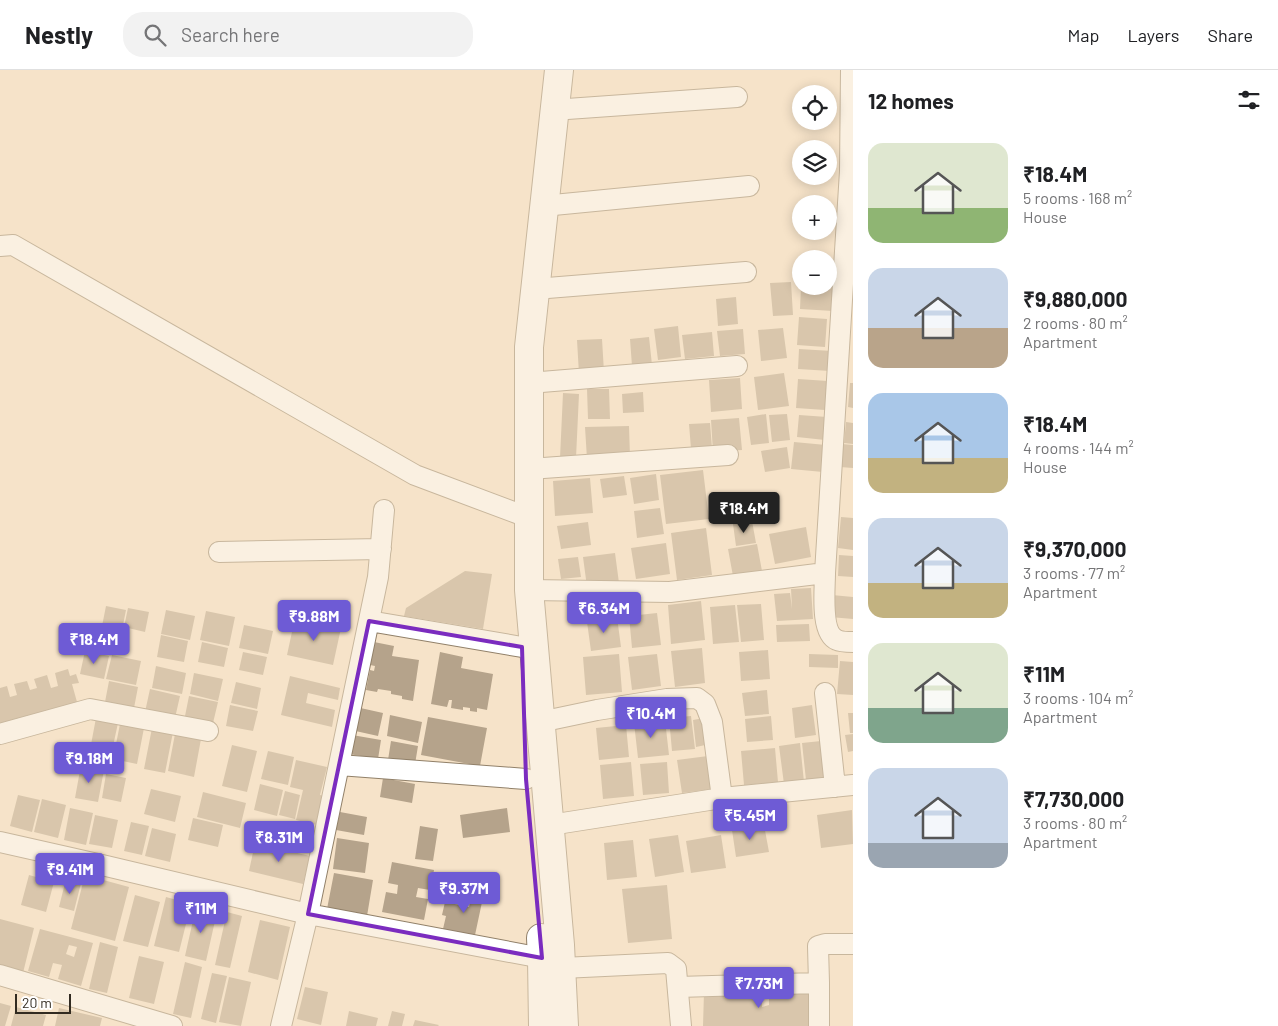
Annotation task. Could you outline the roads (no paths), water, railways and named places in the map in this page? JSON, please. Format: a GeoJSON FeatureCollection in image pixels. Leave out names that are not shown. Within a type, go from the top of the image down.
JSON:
{"type":"FeatureCollection","features":[{"type":"Feature","properties":{"kind":"main road"},"geometry":{"type":"LineString","coordinates":[[548,70],[518,346],[519,590],[526,779],[552,963],[564,1026]]}},
{"type":"Feature","properties":{"kind":"main road"},"geometry":{"type":"LineString","coordinates":[[543,1026],[552,963],[550,825],[529,590],[528,347],[553,110],[559,70]]}},
{"type":"Feature","properties":{"kind":"street"},"geometry":{"type":"LineString","coordinates":[[851,70],[852,171],[825,573],[825,618],[828,633],[837,640],[853,642]]}},
{"type":"Feature","properties":{"kind":"street"},"geometry":{"type":"LineString","coordinates":[[553,110],[738,97]]}},
{"type":"Feature","properties":{"kind":"street"},"geometry":{"type":"LineString","coordinates":[[543,206],[749,186]]}},
{"type":"Feature","properties":{"kind":"street"},"geometry":{"type":"LineString","coordinates":[[0,246],[13,245],[415,475],[519,514]]}},
{"type":"Feature","properties":{"kind":"street"},"geometry":{"type":"LineString","coordinates":[[534,289],[746,272]]}},
{"type":"Feature","properties":{"kind":"street"},"geometry":{"type":"LineString","coordinates":[[529,383],[737,366]]}},
{"type":"Feature","properties":{"kind":"street"},"geometry":{"type":"LineString","coordinates":[[528,469],[728,455]]}},
{"type":"Feature","properties":{"kind":"street"},"geometry":{"type":"LineString","coordinates":[[281,1026],[308,914],[378,577],[384,510]]}},
{"type":"Feature","properties":{"kind":"street"},"geometry":{"type":"LineString","coordinates":[[219,552],[381,549]]}},
{"type":"Feature","properties":{"kind":"street"},"geometry":{"type":"LineString","coordinates":[[529,590],[670,592],[825,573]]}},
{"type":"Feature","properties":{"kind":"street"},"geometry":{"type":"LineString","coordinates":[[369,621],[522,647]]}},
{"type":"Feature","properties":{"kind":"street"},"geometry":{"type":"LineString","coordinates":[[550,825],[722,798],[844,786],[825,693]]}},
{"type":"Feature","properties":{"kind":"street"},"geometry":{"type":"LineString","coordinates":[[540,722],[667,698],[697,698],[705,704],[712,722],[722,798]]}},
{"type":"Feature","properties":{"kind":"street"},"geometry":{"type":"LineString","coordinates":[[0,734],[90,708],[208,731]]}},
{"type":"Feature","properties":{"kind":"street"},"geometry":{"type":"LineString","coordinates":[[339,765],[526,779]]}},
{"type":"Feature","properties":{"kind":"street"},"geometry":{"type":"LineString","coordinates":[[0,842],[308,914],[552,963],[668,963],[676,969],[681,1026]]}},
{"type":"Feature","properties":{"kind":"street"},"geometry":{"type":"LineString","coordinates":[[819,1026],[818,946],[824,944],[853,944]]}},
{"type":"Feature","properties":{"kind":"street"},"geometry":{"type":"LineString","coordinates":[[0,975],[172,1026]]}},
{"type":"Feature","properties":{"kind":"street"},"geometry":{"type":"LineString","coordinates":[[678,987],[819,983]]}}]}
